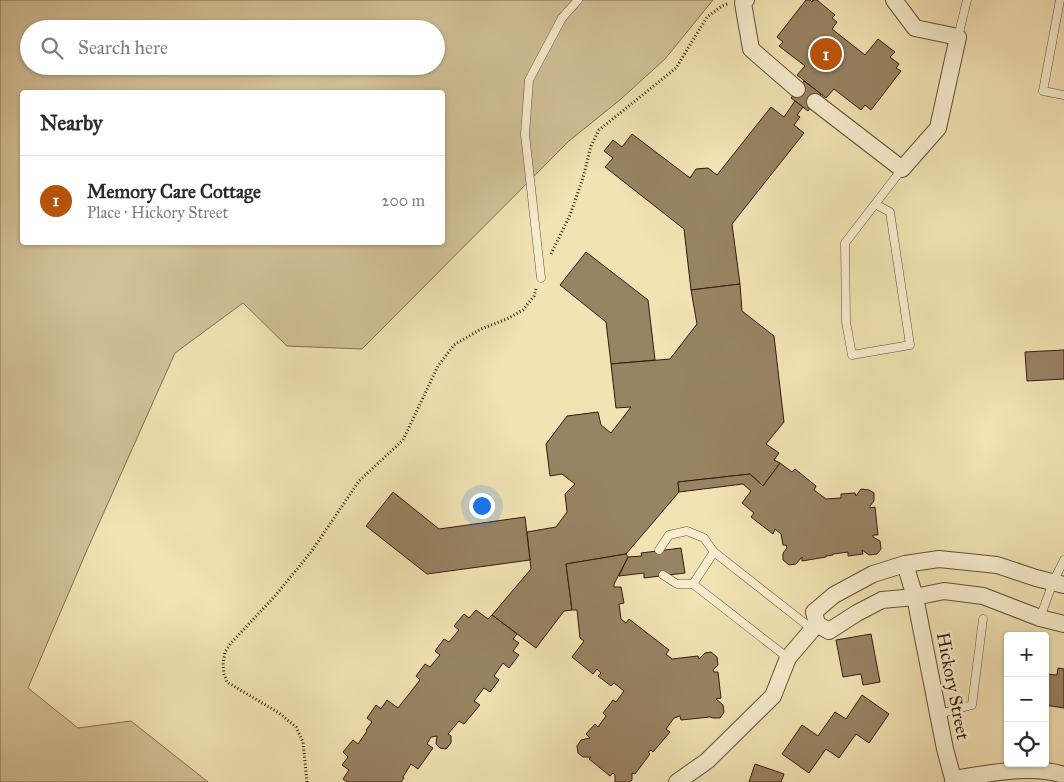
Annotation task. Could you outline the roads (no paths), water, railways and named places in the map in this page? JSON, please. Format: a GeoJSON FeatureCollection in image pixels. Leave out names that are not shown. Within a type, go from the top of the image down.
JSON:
{"type":"FeatureCollection","features":[{"type":"Feature","properties":{"kind":"street"},"geometry":{"type":"LineString","coordinates":[[815,102],[902,169],[938,128],[958,37],[915,28],[894,0]]}},
{"type":"Feature","properties":{"kind":"street"},"geometry":{"type":"LineString","coordinates":[[744,1],[751,49],[797,89]]}},
{"type":"Feature","properties":{"kind":"street"},"geometry":{"type":"LineString","coordinates":[[677,782],[707,761],[773,696],[788,658],[815,626],[814,612],[834,596],[873,574],[904,564],[939,559],[997,565],[1059,584]]}},
{"type":"Feature","properties":{"kind":"street","name":"Hickory Street"},"geometry":{"type":"LineString","coordinates":[[904,564],[915,597],[954,781]]}},
{"type":"Feature","properties":{"kind":"street"},"geometry":{"type":"LineString","coordinates":[[815,626],[829,631],[882,600],[915,597],[944,591],[983,596],[1040,618],[1064,624]]}},
{"type":"Feature","properties":{"kind":"street"},"geometry":{"type":"LineString","coordinates":[[954,781],[1010,771],[1051,771],[1064,775]]}},
{"type":"Feature","properties":{"kind":"lane"},"geometry":{"type":"LineString","coordinates":[[540,278],[524,134],[529,80],[562,18],[578,0]]}},
{"type":"Feature","properties":{"kind":"lane"},"geometry":{"type":"LineString","coordinates":[[958,37],[967,0]]}},
{"type":"Feature","properties":{"kind":"lane"},"geometry":{"type":"LineString","coordinates":[[1060,0],[1043,91],[1064,96]]}},
{"type":"Feature","properties":{"kind":"lane"},"geometry":{"type":"LineString","coordinates":[[875,204],[890,212],[910,345],[852,355],[846,322],[845,243],[875,204],[902,169]]}},
{"type":"Feature","properties":{"kind":"lane"},"geometry":{"type":"LineString","coordinates":[[659,550],[670,535],[687,530],[704,538],[714,552],[815,626]]}},
{"type":"Feature","properties":{"kind":"lane"},"geometry":{"type":"LineString","coordinates":[[692,584],[714,552]]}},
{"type":"Feature","properties":{"kind":"lane"},"geometry":{"type":"LineString","coordinates":[[1040,618],[1059,584],[1064,560]]}},
{"type":"Feature","properties":{"kind":"lane"},"geometry":{"type":"LineString","coordinates":[[664,575],[677,584],[692,584],[788,658]]}},
{"type":"Feature","properties":{"kind":"lane"},"geometry":{"type":"LineString","coordinates":[[939,714],[972,705],[982,619]]}},
{"type":"Feature","properties":{"kind":"place","name":"Memory Care Cottage"},"geometry":{"type":"Point","coordinates":[826,54]}}]}
